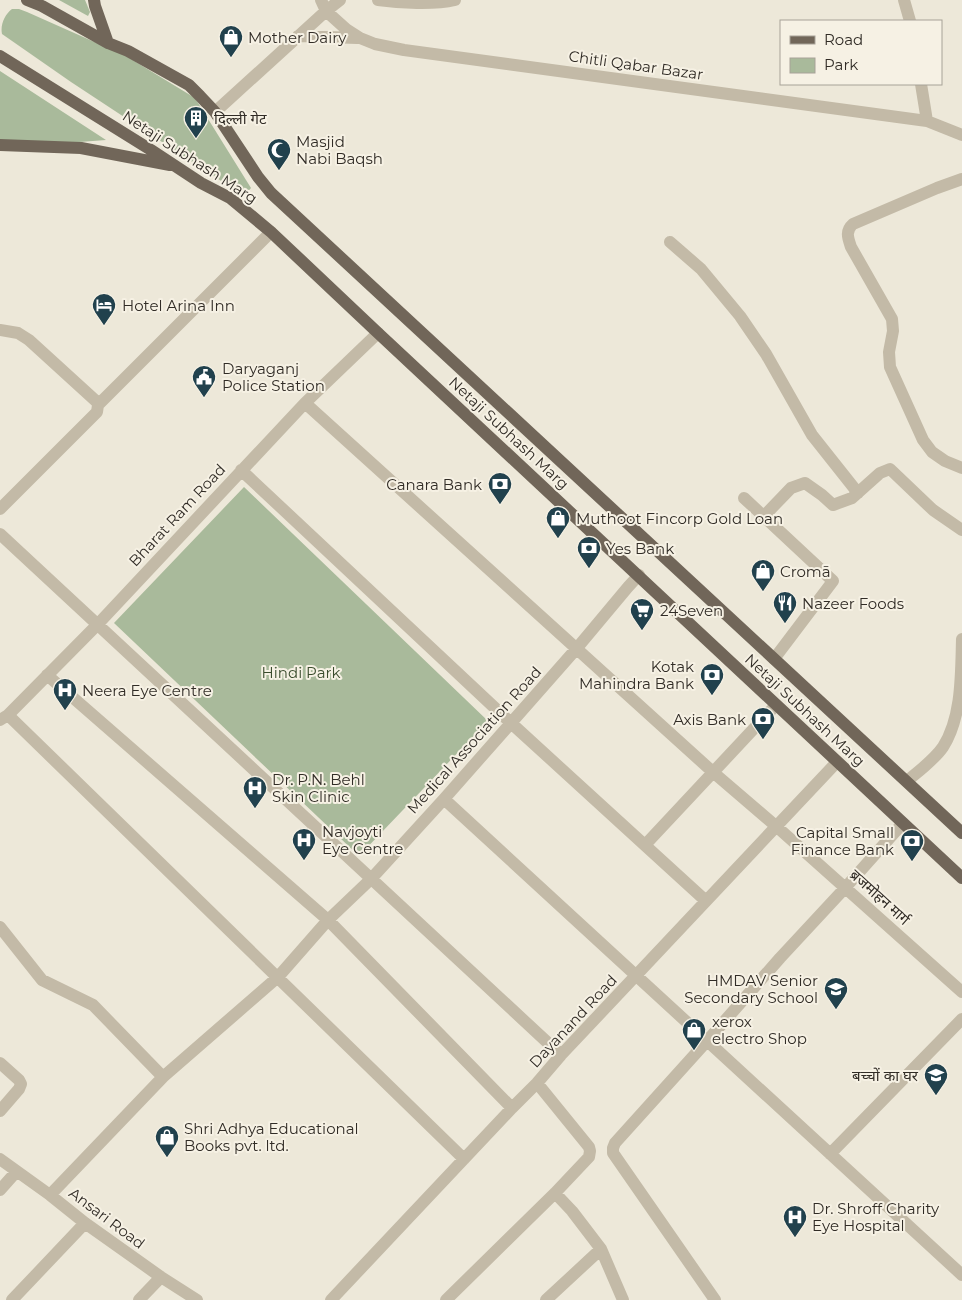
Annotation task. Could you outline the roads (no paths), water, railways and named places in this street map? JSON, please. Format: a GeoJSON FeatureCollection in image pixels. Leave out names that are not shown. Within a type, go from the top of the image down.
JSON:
{"type":"FeatureCollection","features":[{"type":"Feature","properties":{"kind":"main road","name":"Netaji Subhash Marg"},"geometry":{"type":"LineString","coordinates":[[27,0],[42,6],[189,85],[215,112],[258,177],[271,192],[962,833]]}},
{"type":"Feature","properties":{"kind":"main road"},"geometry":{"type":"LineString","coordinates":[[94,0],[108,43]]}},
{"type":"Feature","properties":{"kind":"main road","name":"Netaji Subhash Marg"},"geometry":{"type":"LineString","coordinates":[[0,56],[201,183],[230,198],[271,232],[962,878]]}},
{"type":"Feature","properties":{"kind":"main road"},"geometry":{"type":"LineString","coordinates":[[0,145],[81,148],[174,166]]}},
{"type":"Feature","properties":{"kind":"street"},"geometry":{"type":"LineString","coordinates":[[215,112],[298,36],[323,6],[340,0]]}},
{"type":"Feature","properties":{"kind":"street"},"geometry":{"type":"LineString","coordinates":[[378,0],[394,2],[446,2],[455,0]]}},
{"type":"Feature","properties":{"kind":"street"},"geometry":{"type":"LineString","coordinates":[[904,0],[910,20]]}},
{"type":"Feature","properties":{"kind":"street","name":"Chitli Qabar Bazar"},"geometry":{"type":"LineString","coordinates":[[323,6],[346,29],[360,38],[375,44],[404,50],[927,121],[962,135]]}},
{"type":"Feature","properties":{"kind":"street"},"geometry":{"type":"LineString","coordinates":[[298,36],[360,38]]}},
{"type":"Feature","properties":{"kind":"street"},"geometry":{"type":"LineString","coordinates":[[921,85],[927,121]]}},
{"type":"Feature","properties":{"kind":"street"},"geometry":{"type":"LineString","coordinates":[[962,178],[852,224],[848,228],[847,236],[851,247],[892,319],[894,331],[889,352],[890,367],[923,440],[932,452],[945,461],[962,468]]}},
{"type":"Feature","properties":{"kind":"street"},"geometry":{"type":"LineString","coordinates":[[0,509],[97,412],[98,405],[271,232]]}},
{"type":"Feature","properties":{"kind":"street"},"geometry":{"type":"LineString","coordinates":[[670,242],[701,269],[740,316],[766,354],[812,434],[858,493]]}},
{"type":"Feature","properties":{"kind":"street"},"geometry":{"type":"LineString","coordinates":[[0,330],[18,333],[29,340],[98,405]]}},
{"type":"Feature","properties":{"kind":"street","name":"Bharat Ram Road"},"geometry":{"type":"LineString","coordinates":[[4,718],[98,624],[305,403],[378,333]]}},
{"type":"Feature","properties":{"kind":"street","name":"ब्रजमोहन मार्ग"},"geometry":{"type":"LineString","coordinates":[[305,403],[714,772],[962,992]]}},
{"type":"Feature","properties":{"kind":"street"},"geometry":{"type":"LineString","coordinates":[[764,516],[791,488],[805,483],[833,505],[852,498],[880,473],[890,469],[933,510],[962,530]]}},
{"type":"Feature","properties":{"kind":"street"},"geometry":{"type":"LineString","coordinates":[[241,470],[511,723],[706,901]]}},
{"type":"Feature","properties":{"kind":"street"},"geometry":{"type":"LineString","coordinates":[[744,498],[833,581],[774,659]]}},
{"type":"Feature","properties":{"kind":"street"},"geometry":{"type":"LineString","coordinates":[[0,534],[561,1055]]}},
{"type":"Feature","properties":{"kind":"street","name":"Medical Association Road"},"geometry":{"type":"LineString","coordinates":[[50,1195],[163,1077],[278,977],[328,920],[371,879],[444,799],[639,576]]}},
{"type":"Feature","properties":{"kind":"street"},"geometry":{"type":"LineString","coordinates":[[907,781],[943,748],[954,730],[961,702],[962,639]]}},
{"type":"Feature","properties":{"kind":"street"},"geometry":{"type":"LineString","coordinates":[[48,675],[328,920],[512,1108]]}},
{"type":"Feature","properties":{"kind":"street"},"geometry":{"type":"LineString","coordinates":[[646,845],[776,705]]}},
{"type":"Feature","properties":{"kind":"street"},"geometry":{"type":"LineString","coordinates":[[4,718],[278,977],[464,1159]]}},
{"type":"Feature","properties":{"kind":"street","name":"Dayanand Road"},"geometry":{"type":"LineString","coordinates":[[331,1300],[512,1108],[538,1083],[561,1055],[837,762]]}},
{"type":"Feature","properties":{"kind":"street"},"geometry":{"type":"LineString","coordinates":[[444,799],[962,1275]]}},
{"type":"Feature","properties":{"kind":"street"},"geometry":{"type":"LineString","coordinates":[[714,1300],[613,1153],[615,1142],[902,823]]}},
{"type":"Feature","properties":{"kind":"street"},"geometry":{"type":"LineString","coordinates":[[0,927],[42,980],[93,1005],[163,1077]]}},
{"type":"Feature","properties":{"kind":"street"},"geometry":{"type":"LineString","coordinates":[[830,1154],[962,1019]]}},
{"type":"Feature","properties":{"kind":"street"},"geometry":{"type":"LineString","coordinates":[[0,1063],[21,1084],[0,1111]]}},
{"type":"Feature","properties":{"kind":"street"},"geometry":{"type":"LineString","coordinates":[[446,1300],[589,1157],[590,1151],[588,1147],[538,1083]]}},
{"type":"Feature","properties":{"kind":"street","name":"Ansari Road"},"geometry":{"type":"LineString","coordinates":[[0,1160],[161,1278],[197,1300]]}},
{"type":"Feature","properties":{"kind":"street"},"geometry":{"type":"LineString","coordinates":[[0,1190],[16,1172]]}},
{"type":"Feature","properties":{"kind":"street"},"geometry":{"type":"LineString","coordinates":[[555,1193],[572,1211],[601,1249],[623,1300]]}},
{"type":"Feature","properties":{"kind":"street"},"geometry":{"type":"LineString","coordinates":[[12,1300],[85,1223]]}},
{"type":"Feature","properties":{"kind":"street"},"geometry":{"type":"LineString","coordinates":[[546,1300],[601,1249]]}},
{"type":"Feature","properties":{"kind":"street"},"geometry":{"type":"LineString","coordinates":[[139,1300],[161,1278]]}},
{"type":"Feature","properties":{"kind":"place","name":"Mother Dairy"},"geometry":{"type":"Point","coordinates":[231,58]}},
{"type":"Feature","properties":{"kind":"place","name":"दिल्ली गेट"},"geometry":{"type":"Point","coordinates":[196,139]}},
{"type":"Feature","properties":{"kind":"place","name":"Masjid Nabi Baqsh"},"geometry":{"type":"Point","coordinates":[279,171]}},
{"type":"Feature","properties":{"kind":"place","name":"Hotel Arina Inn"},"geometry":{"type":"Point","coordinates":[104,326]}},
{"type":"Feature","properties":{"kind":"place","name":"Daryaganj Police Station"},"geometry":{"type":"Point","coordinates":[204,398]}},
{"type":"Feature","properties":{"kind":"place","name":"Canara Bank"},"geometry":{"type":"Point","coordinates":[500,505]}},
{"type":"Feature","properties":{"kind":"place","name":"Muthoot Fincorp Gold Loan"},"geometry":{"type":"Point","coordinates":[558,539]}},
{"type":"Feature","properties":{"kind":"place","name":"Yes Bank"},"geometry":{"type":"Point","coordinates":[589,569]}},
{"type":"Feature","properties":{"kind":"place","name":"Cromā"},"geometry":{"type":"Point","coordinates":[763,592]}},
{"type":"Feature","properties":{"kind":"place","name":"Nazeer Foods"},"geometry":{"type":"Point","coordinates":[785,624]}},
{"type":"Feature","properties":{"kind":"place","name":"24Seven"},"geometry":{"type":"Point","coordinates":[642,631]}},
{"type":"Feature","properties":{"kind":"place","name":"Kotak Mahindra Bank"},"geometry":{"type":"Point","coordinates":[712,696]}},
{"type":"Feature","properties":{"kind":"place","name":"Neera Eye Centre"},"geometry":{"type":"Point","coordinates":[65,711]}},
{"type":"Feature","properties":{"kind":"place","name":"Axis Bank"},"geometry":{"type":"Point","coordinates":[763,740]}},
{"type":"Feature","properties":{"kind":"place","name":"Dr. P.N. Behl Skin Clinic"},"geometry":{"type":"Point","coordinates":[255,809]}},
{"type":"Feature","properties":{"kind":"place","name":"Navjoyti Eye Centre"},"geometry":{"type":"Point","coordinates":[304,861]}},
{"type":"Feature","properties":{"kind":"place","name":"Capital Small Finance Bank"},"geometry":{"type":"Point","coordinates":[912,862]}},
{"type":"Feature","properties":{"kind":"place","name":"HMDAV Senior Secondary School"},"geometry":{"type":"Point","coordinates":[836,1010]}},
{"type":"Feature","properties":{"kind":"place","name":"xerox electro Shop"},"geometry":{"type":"Point","coordinates":[694,1051]}},
{"type":"Feature","properties":{"kind":"place","name":"बच्चों का घर"},"geometry":{"type":"Point","coordinates":[936,1096]}},
{"type":"Feature","properties":{"kind":"place","name":"Shri Adhya Educational Books pvt. ltd."},"geometry":{"type":"Point","coordinates":[167,1158]}},
{"type":"Feature","properties":{"kind":"place","name":"Dr. Shroff Charity Eye Hospital"},"geometry":{"type":"Point","coordinates":[795,1238]}},
{"type":"Feature","properties":{"kind":"park label","name":"Hindi Park"},"geometry":{"type":"Point","coordinates":[301,672]}}]}
